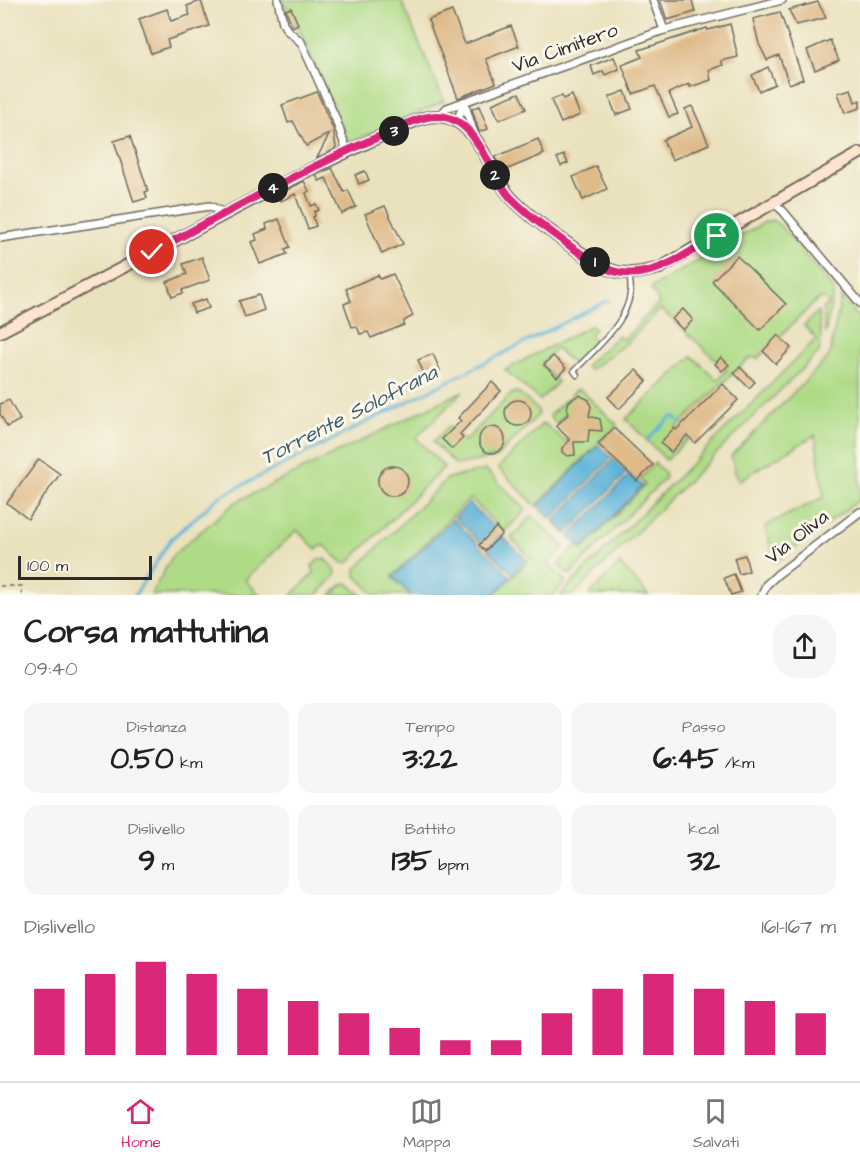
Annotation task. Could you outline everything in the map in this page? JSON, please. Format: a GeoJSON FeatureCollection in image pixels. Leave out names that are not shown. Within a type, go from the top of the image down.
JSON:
{"type":"FeatureCollection","features":[{"type":"Feature","properties":{"kind":"main road"},"geometry":{"type":"LineString","coordinates":[[0,332],[347,151],[419,119],[439,116],[457,122],[476,139],[509,196],[529,214],[599,264],[612,270],[628,273],[660,268],[860,153]]}},
{"type":"Feature","properties":{"kind":"street"},"geometry":{"type":"LineString","coordinates":[[278,0],[282,22],[302,42],[347,151]]}},
{"type":"Feature","properties":{"kind":"street"},"geometry":{"type":"LineString","coordinates":[[653,0],[664,30]]}},
{"type":"Feature","properties":{"kind":"street","name":"Via Cimitero"},"geometry":{"type":"LineString","coordinates":[[439,116],[447,108],[664,30],[782,0]]}},
{"type":"Feature","properties":{"kind":"street"},"geometry":{"type":"LineString","coordinates":[[457,122],[464,102]]}},
{"type":"Feature","properties":{"kind":"street"},"geometry":{"type":"LineString","coordinates":[[464,102],[476,139]]}},
{"type":"Feature","properties":{"kind":"street"},"geometry":{"type":"LineString","coordinates":[[774,203],[860,303]]}},
{"type":"Feature","properties":{"kind":"street"},"geometry":{"type":"LineString","coordinates":[[0,238],[210,206],[226,214]]}},
{"type":"Feature","properties":{"kind":"street","name":"Via Oliva"},"geometry":{"type":"LineString","coordinates":[[762,595],[766,585],[778,574],[860,512]]}},
{"type":"Feature","properties":{"kind":"lane"},"geometry":{"type":"LineString","coordinates":[[578,375],[574,371],[617,327],[628,302],[631,283],[628,273]]}},
{"type":"Feature","properties":{"kind":"path"},"geometry":{"type":"LineString","coordinates":[[0,586],[23,586],[22,595]]}},
{"type":"Feature","properties":{"kind":"green space"},"geometry":{"type":"Polygon","coordinates":[[[282,0],[401,0],[444,101],[349,143],[297,25],[289,28],[282,12],[287,9],[282,0]]]}},
{"type":"Feature","properties":{"kind":"green space"},"geometry":{"type":"Polygon","coordinates":[[[772,220],[780,225],[834,290],[825,334],[823,309],[829,303],[823,298],[816,301],[757,359],[754,357],[748,359],[677,427],[688,439],[666,460],[626,419],[692,356],[717,380],[727,370],[661,309],[628,342],[590,370],[586,367],[587,364],[618,336],[623,340],[659,303],[651,288],[772,220]]]}},
{"type":"Feature","properties":{"kind":"green space"},"geometry":{"type":"Polygon","coordinates":[[[841,297],[860,320],[860,499],[775,563],[765,526],[824,497],[815,435],[738,481],[731,456],[829,357],[841,297]]]}},
{"type":"Feature","properties":{"kind":"green space"},"geometry":{"type":"Polygon","coordinates":[[[818,311],[821,337],[819,352],[573,595],[560,595],[816,339],[804,326],[818,311]]]}},
{"type":"Feature","properties":{"kind":"green space"},"geometry":{"type":"Polygon","coordinates":[[[592,325],[595,328],[590,334],[595,343],[573,364],[556,348],[541,364],[558,382],[540,400],[505,370],[592,325]]]}},
{"type":"Feature","properties":{"kind":"green space"},"geometry":{"type":"Polygon","coordinates":[[[580,389],[617,425],[536,506],[498,468],[542,424],[566,442],[580,426],[566,414],[556,424],[550,415],[576,390],[580,389]]]}},
{"type":"Feature","properties":{"kind":"green space"},"geometry":{"type":"Polygon","coordinates":[[[463,391],[416,438],[444,467],[348,563],[343,563],[324,545],[316,549],[297,530],[245,580],[260,595],[151,595],[173,555],[236,502],[463,391]]]}},
{"type":"Feature","properties":{"kind":"green space"},"geometry":{"type":"Polygon","coordinates":[[[515,392],[538,410],[538,415],[497,457],[456,465],[433,442],[449,426],[465,441],[515,392]]]}},
{"type":"Feature","properties":{"kind":"green space"},"geometry":{"type":"Polygon","coordinates":[[[655,463],[664,472],[665,478],[569,575],[558,564],[577,545],[582,550],[645,485],[640,479],[655,463]]]}},
{"type":"Feature","properties":{"kind":"green space"},"geometry":{"type":"Polygon","coordinates":[[[486,470],[526,510],[504,532],[470,498],[392,577],[410,595],[375,595],[356,576],[356,569],[448,478],[486,470]]]}},
{"type":"Feature","properties":{"kind":"green space"},"geometry":{"type":"Polygon","coordinates":[[[532,516],[564,547],[548,564],[566,582],[553,595],[494,595],[531,558],[511,538],[532,516]]]}},
{"type":"Feature","properties":{"kind":"green space"},"geometry":{"type":"Polygon","coordinates":[[[319,559],[325,559],[335,569],[336,575],[317,595],[292,595],[314,573],[312,566],[319,559]]]}},
{"type":"Feature","properties":{"kind":"green space"},"geometry":{"type":"Polygon","coordinates":[[[620,564],[648,595],[589,595],[620,564]]]}},
{"type":"Feature","properties":{"kind":"green space"},"geometry":{"type":"Polygon","coordinates":[[[348,583],[361,595],[331,595],[343,584],[348,583]]]}},
{"type":"Feature","properties":{"kind":"water"},"geometry":{"type":"Polygon","coordinates":[[[599,444],[612,457],[551,519],[538,506],[599,444]]]}},
{"type":"Feature","properties":{"kind":"water"},"geometry":{"type":"Polygon","coordinates":[[[614,459],[627,472],[566,534],[554,521],[614,459]]]}},
{"type":"Feature","properties":{"kind":"water"},"geometry":{"type":"Polygon","coordinates":[[[630,474],[642,486],[582,548],[569,536],[630,474]]]}},
{"type":"Feature","properties":{"kind":"water"},"geometry":{"type":"Polygon","coordinates":[[[469,503],[495,528],[481,543],[455,517],[469,503]]]}},
{"type":"Feature","properties":{"kind":"water"},"geometry":{"type":"Polygon","coordinates":[[[453,519],[511,577],[493,595],[411,595],[393,577],[453,519]]]}},
{"type":"Feature","properties":{"kind":"water"},"geometry":{"type":"Polygon","coordinates":[[[501,535],[527,560],[513,574],[487,549],[501,535]]]}},
{"type":"Feature","properties":{"kind":"building"},"geometry":{"type":"Polygon","coordinates":[[[660,0],[692,0],[695,12],[667,20],[660,0]]]}},
{"type":"Feature","properties":{"kind":"building"},"geometry":{"type":"Polygon","coordinates":[[[201,1],[209,26],[167,40],[169,47],[151,53],[139,19],[167,9],[171,21],[190,15],[187,6],[201,1]]]}},
{"type":"Feature","properties":{"kind":"building"},"geometry":{"type":"Polygon","coordinates":[[[818,2],[826,18],[796,25],[789,10],[818,2]]]}},
{"type":"Feature","properties":{"kind":"building"},"geometry":{"type":"Polygon","coordinates":[[[291,8],[298,24],[292,27],[286,10],[291,8]]]}},
{"type":"Feature","properties":{"kind":"building"},"geometry":{"type":"Polygon","coordinates":[[[452,11],[465,44],[511,26],[519,46],[486,59],[496,83],[458,98],[428,20],[452,11]]]}},
{"type":"Feature","properties":{"kind":"building"},"geometry":{"type":"Polygon","coordinates":[[[780,12],[803,79],[789,84],[779,55],[767,60],[759,44],[753,19],[780,12]]]}},
{"type":"Feature","properties":{"kind":"building"},"geometry":{"type":"Polygon","coordinates":[[[730,24],[738,57],[721,61],[723,65],[709,70],[711,80],[690,87],[689,84],[669,93],[678,114],[669,117],[655,86],[633,94],[622,65],[642,57],[639,50],[707,28],[708,30],[730,24]]]}},
{"type":"Feature","properties":{"kind":"building"},"geometry":{"type":"Polygon","coordinates":[[[830,40],[839,60],[815,70],[807,50],[830,40]]]}},
{"type":"Feature","properties":{"kind":"building"},"geometry":{"type":"Polygon","coordinates":[[[614,57],[619,69],[605,75],[603,71],[594,75],[591,66],[614,57]]]}},
{"type":"Feature","properties":{"kind":"building"},"geometry":{"type":"Polygon","coordinates":[[[768,67],[775,84],[759,91],[752,75],[768,67]]]}},
{"type":"Feature","properties":{"kind":"building"},"geometry":{"type":"Polygon","coordinates":[[[851,89],[855,102],[860,100],[860,108],[845,113],[838,93],[851,89]]]}},
{"type":"Feature","properties":{"kind":"building"},"geometry":{"type":"Polygon","coordinates":[[[625,91],[632,109],[616,115],[609,97],[625,91]]]}},
{"type":"Feature","properties":{"kind":"building"},"geometry":{"type":"Polygon","coordinates":[[[317,92],[333,129],[336,147],[317,158],[330,133],[306,146],[293,121],[288,123],[282,105],[317,92]]]}},
{"type":"Feature","properties":{"kind":"building"},"geometry":{"type":"Polygon","coordinates":[[[519,93],[526,109],[499,120],[492,104],[519,93]]]}},
{"type":"Feature","properties":{"kind":"building"},"geometry":{"type":"Polygon","coordinates":[[[572,95],[580,115],[561,123],[551,100],[562,96],[563,99],[572,95]]]}},
{"type":"Feature","properties":{"kind":"building"},"geometry":{"type":"Polygon","coordinates":[[[479,106],[488,129],[479,132],[472,109],[479,106]]]}},
{"type":"Feature","properties":{"kind":"building"},"geometry":{"type":"Polygon","coordinates":[[[692,106],[709,144],[672,160],[663,140],[692,127],[685,109],[692,106]]]}},
{"type":"Feature","properties":{"kind":"building"},"geometry":{"type":"Polygon","coordinates":[[[130,136],[148,191],[145,192],[147,198],[134,202],[114,141],[130,136]]]}},
{"type":"Feature","properties":{"kind":"building"},"geometry":{"type":"Polygon","coordinates":[[[538,139],[544,154],[503,171],[495,157],[538,139]]]}},
{"type":"Feature","properties":{"kind":"building"},"geometry":{"type":"Polygon","coordinates":[[[564,155],[568,163],[561,166],[557,158],[564,155]]]}},
{"type":"Feature","properties":{"kind":"building"},"geometry":{"type":"Polygon","coordinates":[[[596,166],[607,189],[583,200],[573,177],[596,166]]]}},
{"type":"Feature","properties":{"kind":"building"},"geometry":{"type":"Polygon","coordinates":[[[332,168],[344,192],[348,190],[356,207],[342,214],[326,178],[319,181],[316,175],[332,168]]]}},
{"type":"Feature","properties":{"kind":"building"},"geometry":{"type":"Polygon","coordinates":[[[365,171],[369,180],[359,184],[355,175],[365,171]]]}},
{"type":"Feature","properties":{"kind":"building"},"geometry":{"type":"Polygon","coordinates":[[[304,181],[309,191],[306,193],[311,206],[316,204],[319,210],[314,212],[313,217],[316,226],[308,229],[295,194],[281,201],[278,195],[304,181]]]}},
{"type":"Feature","properties":{"kind":"building"},"geometry":{"type":"Polygon","coordinates":[[[385,206],[403,244],[382,254],[365,214],[385,206]]]}},
{"type":"Feature","properties":{"kind":"building"},"geometry":{"type":"Polygon","coordinates":[[[279,219],[290,247],[285,249],[287,254],[260,264],[251,242],[257,240],[255,234],[267,229],[266,224],[279,219]]]}},
{"type":"Feature","properties":{"kind":"building"},"geometry":{"type":"Polygon","coordinates":[[[737,256],[786,304],[760,330],[712,281],[737,256]]]}},
{"type":"Feature","properties":{"kind":"building"},"geometry":{"type":"Polygon","coordinates":[[[202,257],[210,280],[182,290],[183,293],[172,297],[167,282],[187,274],[183,264],[202,257]]]}},
{"type":"Feature","properties":{"kind":"building"},"geometry":{"type":"Polygon","coordinates":[[[393,274],[413,316],[404,321],[404,325],[371,338],[368,332],[360,334],[357,326],[352,327],[344,304],[351,301],[346,289],[378,275],[380,279],[393,274]]]}},
{"type":"Feature","properties":{"kind":"building"},"geometry":{"type":"Polygon","coordinates":[[[259,295],[264,310],[245,317],[239,301],[259,295]]]}},
{"type":"Feature","properties":{"kind":"building"},"geometry":{"type":"Polygon","coordinates":[[[206,299],[209,308],[194,313],[191,304],[206,299]]]}},
{"type":"Feature","properties":{"kind":"building"},"geometry":{"type":"Polygon","coordinates":[[[683,309],[693,320],[683,330],[672,319],[683,309]]]}},
{"type":"Feature","properties":{"kind":"building"},"geometry":{"type":"Polygon","coordinates":[[[778,335],[791,348],[776,364],[763,351],[778,335]]]}},
{"type":"Feature","properties":{"kind":"building"},"geometry":{"type":"Polygon","coordinates":[[[433,354],[440,370],[425,376],[418,360],[433,354]]]}},
{"type":"Feature","properties":{"kind":"building"},"geometry":{"type":"Polygon","coordinates":[[[553,356],[566,368],[557,377],[544,365],[553,356]]]}},
{"type":"Feature","properties":{"kind":"building"},"geometry":{"type":"Polygon","coordinates":[[[721,357],[729,365],[722,371],[715,364],[721,357]]]}},
{"type":"Feature","properties":{"kind":"building"},"geometry":{"type":"Polygon","coordinates":[[[740,367],[755,382],[749,388],[734,373],[740,367]]]}},
{"type":"Feature","properties":{"kind":"building"},"geometry":{"type":"Polygon","coordinates":[[[636,370],[647,381],[619,409],[608,397],[636,370]]]}},
{"type":"Feature","properties":{"kind":"building"},"geometry":{"type":"Polygon","coordinates":[[[492,382],[501,391],[460,434],[463,438],[452,449],[442,439],[461,421],[458,418],[492,382]]]}},
{"type":"Feature","properties":{"kind":"building"},"geometry":{"type":"Polygon","coordinates":[[[723,384],[738,400],[695,443],[687,435],[671,452],[660,443],[674,428],[676,430],[723,384]]]}},
{"type":"Feature","properties":{"kind":"building"},"geometry":{"type":"Polygon","coordinates":[[[579,395],[589,400],[591,407],[589,416],[600,419],[602,431],[589,430],[588,442],[574,442],[575,455],[567,456],[562,452],[562,448],[570,440],[556,426],[569,413],[567,408],[569,401],[579,395]]]}},
{"type":"Feature","properties":{"kind":"building"},"geometry":{"type":"Polygon","coordinates":[[[9,400],[20,420],[7,427],[0,414],[0,404],[9,400]]]}},
{"type":"Feature","properties":{"kind":"building"},"geometry":{"type":"Polygon","coordinates":[[[518,400],[527,404],[531,413],[527,422],[518,426],[509,422],[505,413],[509,404],[518,400]]]}},
{"type":"Feature","properties":{"kind":"building"},"geometry":{"type":"Polygon","coordinates":[[[492,427],[501,431],[505,440],[501,449],[492,453],[483,449],[479,440],[483,431],[492,427]]]}},
{"type":"Feature","properties":{"kind":"building"},"geometry":{"type":"Polygon","coordinates":[[[614,428],[653,465],[637,481],[598,444],[614,428]]]}},
{"type":"Feature","properties":{"kind":"building"},"geometry":{"type":"Polygon","coordinates":[[[39,459],[60,474],[28,519],[7,503],[39,459]]]}},
{"type":"Feature","properties":{"kind":"building"},"geometry":{"type":"Polygon","coordinates":[[[393,466],[399,467],[407,475],[407,487],[399,495],[393,496],[387,495],[379,487],[378,481],[379,475],[387,467],[393,466]]]}},
{"type":"Feature","properties":{"kind":"building"},"geometry":{"type":"Polygon","coordinates":[[[496,527],[502,534],[485,551],[479,545],[496,527]]]}},
{"type":"Feature","properties":{"kind":"building"},"geometry":{"type":"Polygon","coordinates":[[[745,555],[749,571],[739,574],[734,558],[745,555]]]}},
{"type":"Feature","properties":{"kind":"building"},"geometry":{"type":"Polygon","coordinates":[[[734,574],[741,592],[731,595],[724,578],[734,574]]]}},
{"type":"Feature","properties":{"kind":"waterway","name":"Torrente Solofrana"},"geometry":{"type":"LineString","coordinates":[[135,595],[171,539],[219,497],[609,300]]}},
{"type":"Feature","properties":{"kind":"waterway"},"geometry":{"type":"LineString","coordinates":[[648,439],[671,417],[682,424]]}},
{"type":"Feature","properties":{"kind":"route"},"geometry":{"type":"LineString","coordinates":[[152,252],[347,151],[419,119],[439,116],[457,122],[476,139],[509,196],[529,214],[599,264],[612,270],[628,273],[660,268],[717,236]]}}]}
